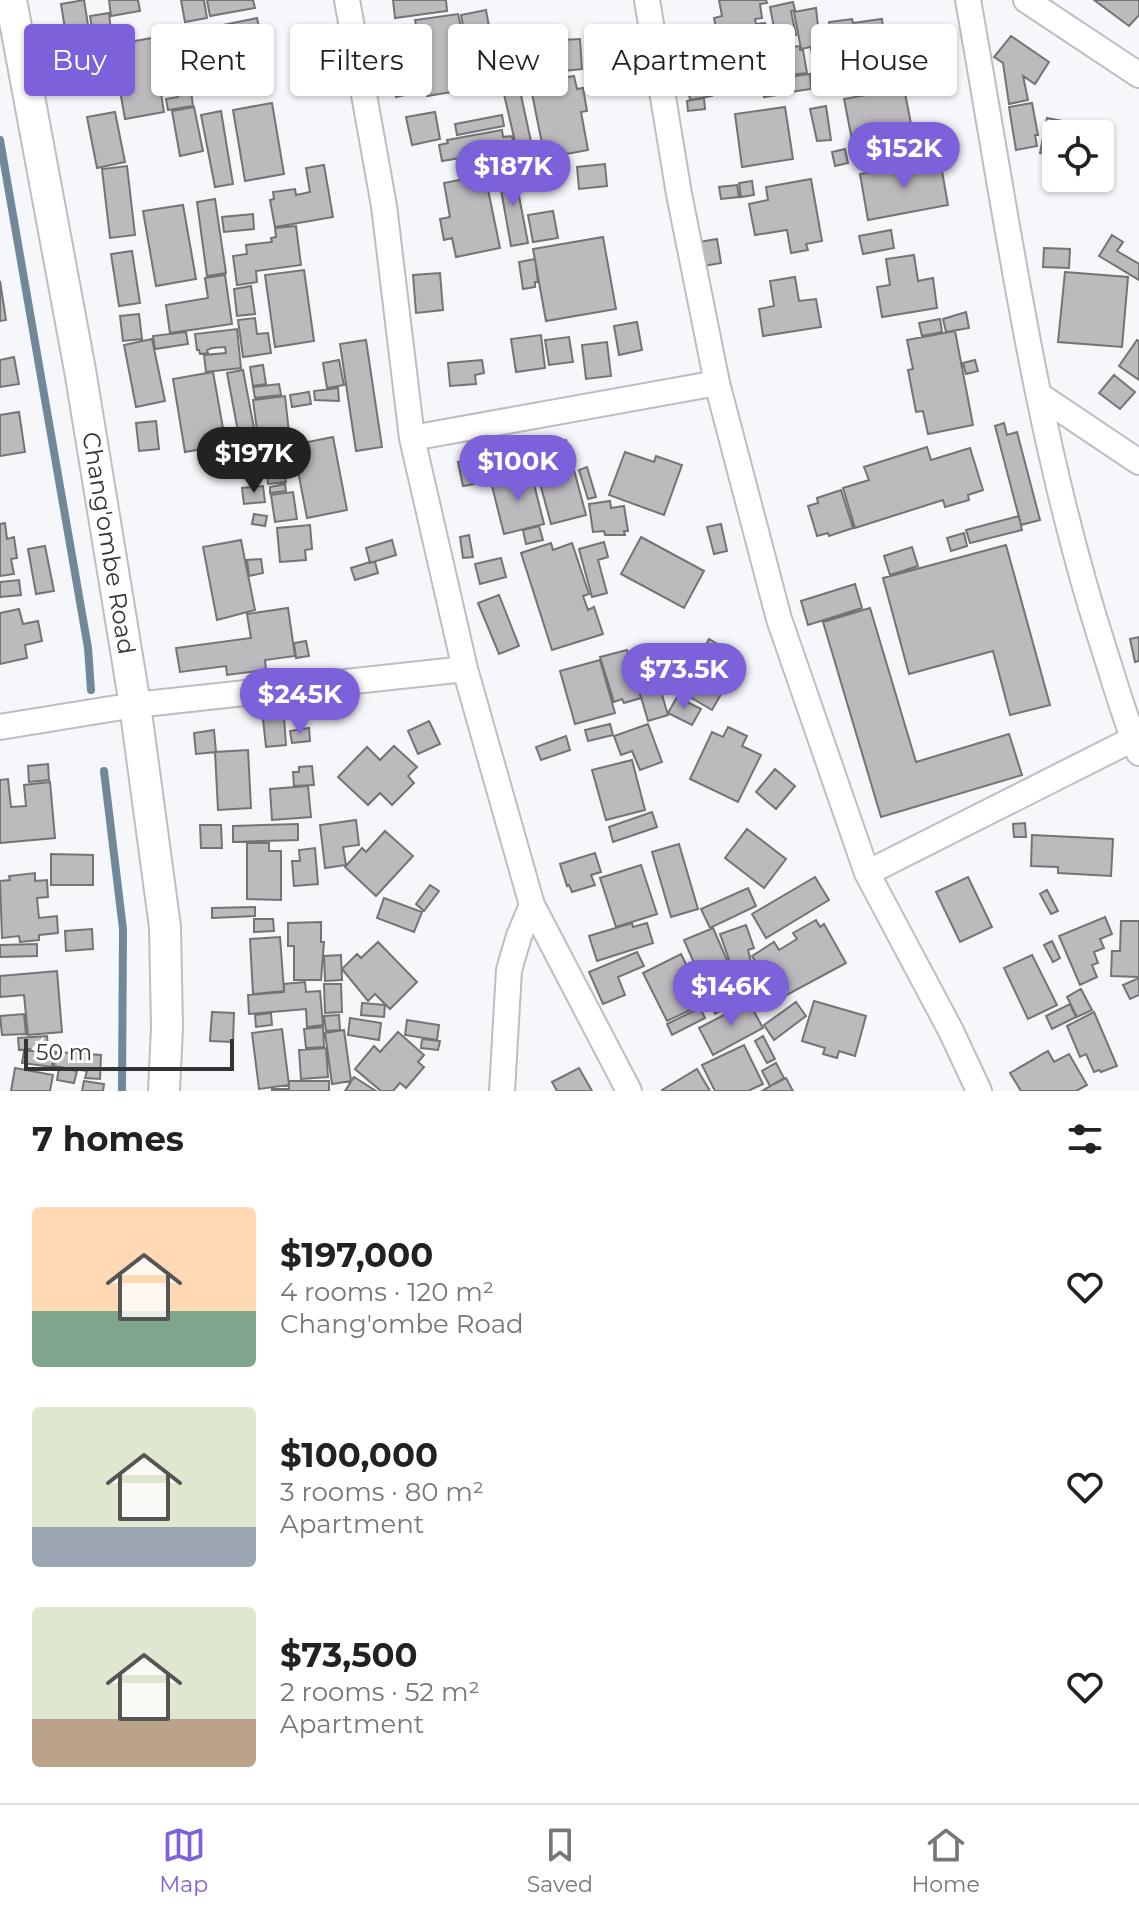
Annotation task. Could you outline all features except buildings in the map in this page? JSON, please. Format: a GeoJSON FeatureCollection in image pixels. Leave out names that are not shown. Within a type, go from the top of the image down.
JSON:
{"type":"FeatureCollection","features":[{"type":"Feature","properties":{"kind":"street","name":"Chang'ombe Road"},"geometry":{"type":"LineString","coordinates":[[11,0],[80,370],[135,705],[165,927],[167,1027],[164,1091]]}},
{"type":"Feature","properties":{"kind":"street"},"geometry":{"type":"LineString","coordinates":[[347,0],[384,206],[412,438],[465,669],[532,905],[629,1091]]}},
{"type":"Feature","properties":{"kind":"street"},"geometry":{"type":"LineString","coordinates":[[647,0],[679,194],[717,383],[779,619],[867,873],[951,1031],[979,1091]]}},
{"type":"Feature","properties":{"kind":"street"},"geometry":{"type":"LineString","coordinates":[[867,873],[1136,746],[1091,609],[1062,505],[1039,395],[968,0]]}},
{"type":"Feature","properties":{"kind":"street"},"geometry":{"type":"LineString","coordinates":[[1026,0],[1139,75]]}},
{"type":"Feature","properties":{"kind":"street"},"geometry":{"type":"LineString","coordinates":[[412,438],[717,383]]}},
{"type":"Feature","properties":{"kind":"street"},"geometry":{"type":"LineString","coordinates":[[1039,395],[1139,462]]}},
{"type":"Feature","properties":{"kind":"street"},"geometry":{"type":"LineString","coordinates":[[0,727],[135,705],[465,669]]}},
{"type":"Feature","properties":{"kind":"street"},"geometry":{"type":"LineString","coordinates":[[502,1091],[509,970],[532,905]]}},
{"type":"Feature","properties":{"kind":"waterway"},"geometry":{"type":"LineString","coordinates":[[0,140],[88,648],[91,690]]}},
{"type":"Feature","properties":{"kind":"waterway"},"geometry":{"type":"LineString","coordinates":[[104,771],[123,929],[122,1091]]}}]}
